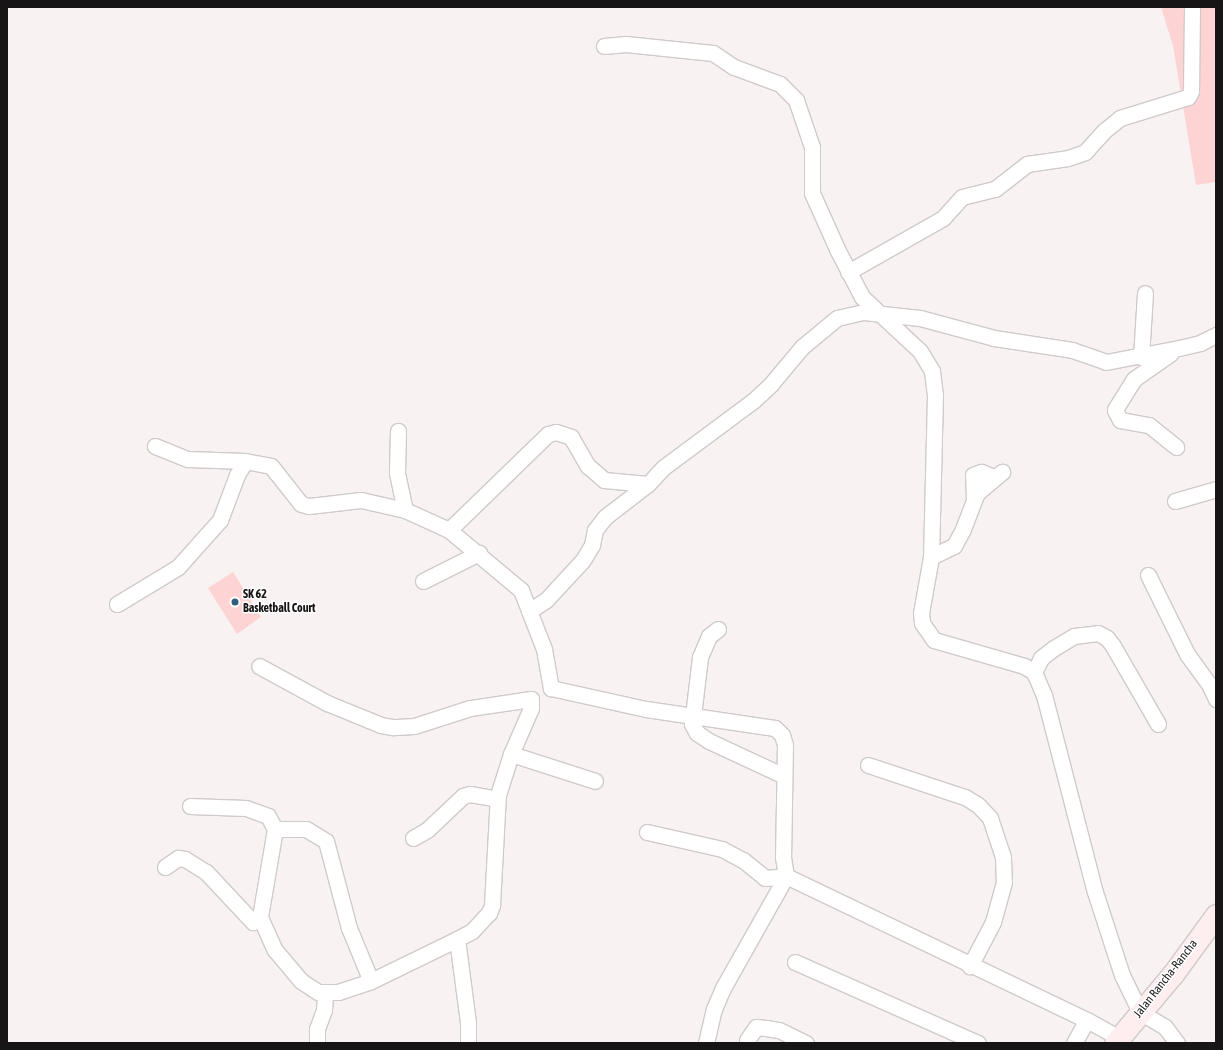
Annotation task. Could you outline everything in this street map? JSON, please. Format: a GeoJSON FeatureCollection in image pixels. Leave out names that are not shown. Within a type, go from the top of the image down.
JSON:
{"type":"FeatureCollection","features":[{"type":"Feature","properties":{"kind":"main road","name":"Jalan Rancha-Rancha"},"geometry":{"type":"LineString","coordinates":[[1117,1041],[1173,974],[1216,915]]}},
{"type":"Feature","properties":{"kind":"street"},"geometry":{"type":"LineString","coordinates":[[848,272],[944,218],[962,197],[994,189],[1028,164],[1068,158],[1085,152],[1104,131],[1120,118],[1188,97],[1191,91],[1192,7]]}},
{"type":"Feature","properties":{"kind":"street"},"geometry":{"type":"LineString","coordinates":[[604,46],[626,44],[713,53],[734,67],[780,84],[789,90],[803,118],[812,147],[812,193],[848,272],[862,297],[928,361],[935,382],[931,557],[921,613],[926,631],[934,640],[947,645],[1024,666],[1034,672],[1044,695],[1095,892],[1122,975],[1140,1012],[1164,1028],[1177,1043]]}},
{"type":"Feature","properties":{"kind":"street"},"geometry":{"type":"LineString","coordinates":[[1141,357],[1145,293]]}},
{"type":"Feature","properties":{"kind":"street"},"geometry":{"type":"LineString","coordinates":[[529,611],[546,600],[583,560],[592,545],[595,530],[605,517],[648,484],[664,466],[753,401],[772,384],[802,347],[837,318],[864,312],[880,315],[920,318],[994,338],[1072,350],[1106,362],[1141,357],[1200,343],[1216,335]]}},
{"type":"Feature","properties":{"kind":"street"},"geometry":{"type":"LineString","coordinates":[[1176,447],[1149,426],[1120,420],[1116,410],[1134,378],[1179,348]]}},
{"type":"Feature","properties":{"kind":"street"},"geometry":{"type":"LineString","coordinates":[[398,431],[397,473],[405,510]]}},
{"type":"Feature","properties":{"kind":"street"},"geometry":{"type":"LineString","coordinates":[[449,530],[548,434],[556,432],[571,437],[588,466],[604,480],[648,484]]}},
{"type":"Feature","properties":{"kind":"street"},"geometry":{"type":"LineString","coordinates":[[155,446],[188,459],[245,461],[271,466],[301,504],[309,506],[361,500],[405,510],[449,530],[479,553],[521,590],[544,649],[551,688]]}},
{"type":"Feature","properties":{"kind":"street"},"geometry":{"type":"LineString","coordinates":[[117,604],[162,578],[182,562],[220,520],[236,475],[245,461]]}},
{"type":"Feature","properties":{"kind":"street"},"geometry":{"type":"LineString","coordinates":[[931,557],[954,546],[960,538],[974,499],[973,475],[981,472],[998,474]]}},
{"type":"Feature","properties":{"kind":"street"},"geometry":{"type":"LineString","coordinates":[[1175,501],[1216,490]]}},
{"type":"Feature","properties":{"kind":"street"},"geometry":{"type":"LineString","coordinates":[[423,581],[479,553]]}},
{"type":"Feature","properties":{"kind":"street"},"geometry":{"type":"LineString","coordinates":[[1148,575],[1187,654],[1205,678],[1216,699]]}},
{"type":"Feature","properties":{"kind":"street"},"geometry":{"type":"LineString","coordinates":[[718,629],[709,636],[700,657],[692,724],[703,737],[784,776]]}},
{"type":"Feature","properties":{"kind":"street"},"geometry":{"type":"LineString","coordinates":[[1034,672],[1041,658],[1054,648],[1074,636],[1098,633],[1107,638],[1114,646],[1158,724]]}},
{"type":"Feature","properties":{"kind":"street"},"geometry":{"type":"LineString","coordinates":[[259,666],[327,703],[381,725],[392,727],[414,726],[470,708],[530,699],[551,688],[646,708],[776,728],[782,735],[785,745],[783,857],[786,876],[723,988],[714,1009],[706,1043]]}},
{"type":"Feature","properties":{"kind":"street"},"geometry":{"type":"LineString","coordinates":[[190,806],[246,808],[258,811],[268,816],[274,829],[260,917],[275,950],[301,981],[325,994],[338,992],[371,981],[457,940],[481,923],[492,905],[498,799],[511,754],[531,708],[530,699]]}},
{"type":"Feature","properties":{"kind":"street"},"geometry":{"type":"LineString","coordinates":[[511,754],[595,781]]}},
{"type":"Feature","properties":{"kind":"street"},"geometry":{"type":"LineString","coordinates":[[868,765],[965,797],[978,805],[990,818],[1003,857],[1004,882],[993,922],[970,966]]}},
{"type":"Feature","properties":{"kind":"street"},"geometry":{"type":"LineString","coordinates":[[413,838],[427,830],[463,796],[470,794],[498,799]]}},
{"type":"Feature","properties":{"kind":"street"},"geometry":{"type":"LineString","coordinates":[[274,829],[306,829],[326,841],[343,910],[371,981]]}},
{"type":"Feature","properties":{"kind":"street"},"geometry":{"type":"LineString","coordinates":[[647,832],[722,849],[742,860],[765,878],[786,876],[940,949],[970,966],[1086,1020],[1117,1041]]}},
{"type":"Feature","properties":{"kind":"street"},"geometry":{"type":"LineString","coordinates":[[165,867],[178,858],[185,859],[206,872],[253,922],[260,917]]}},
{"type":"Feature","properties":{"kind":"street"},"geometry":{"type":"LineString","coordinates":[[457,940],[468,1023],[468,1043]]}},
{"type":"Feature","properties":{"kind":"street"},"geometry":{"type":"LineString","coordinates":[[795,962],[978,1043]]}},
{"type":"Feature","properties":{"kind":"street"},"geometry":{"type":"LineString","coordinates":[[317,1043],[317,1030],[324,1010],[325,994]]}},
{"type":"Feature","properties":{"kind":"street"},"geometry":{"type":"LineString","coordinates":[[1074,1043],[1086,1020]]}},
{"type":"Feature","properties":{"kind":"street"},"geometry":{"type":"LineString","coordinates":[[746,1040],[756,1027],[779,1030],[800,1041]]}},
{"type":"Feature","properties":{"kind":"shaded area"},"geometry":{"type":"Polygon","coordinates":[[[1161,7],[1216,7],[1216,182],[1196,185],[1173,46],[1161,7]]]}},
{"type":"Feature","properties":{"kind":"shaded area","name":"SK 62 Basketball Court"},"geometry":{"type":"Polygon","coordinates":[[[233,572],[261,617],[237,634],[208,588],[233,572]]]}},
{"type":"Feature","properties":{"kind":"place","name":"SK 62 Basketball Court"},"geometry":{"type":"Point","coordinates":[235,602]}}]}
